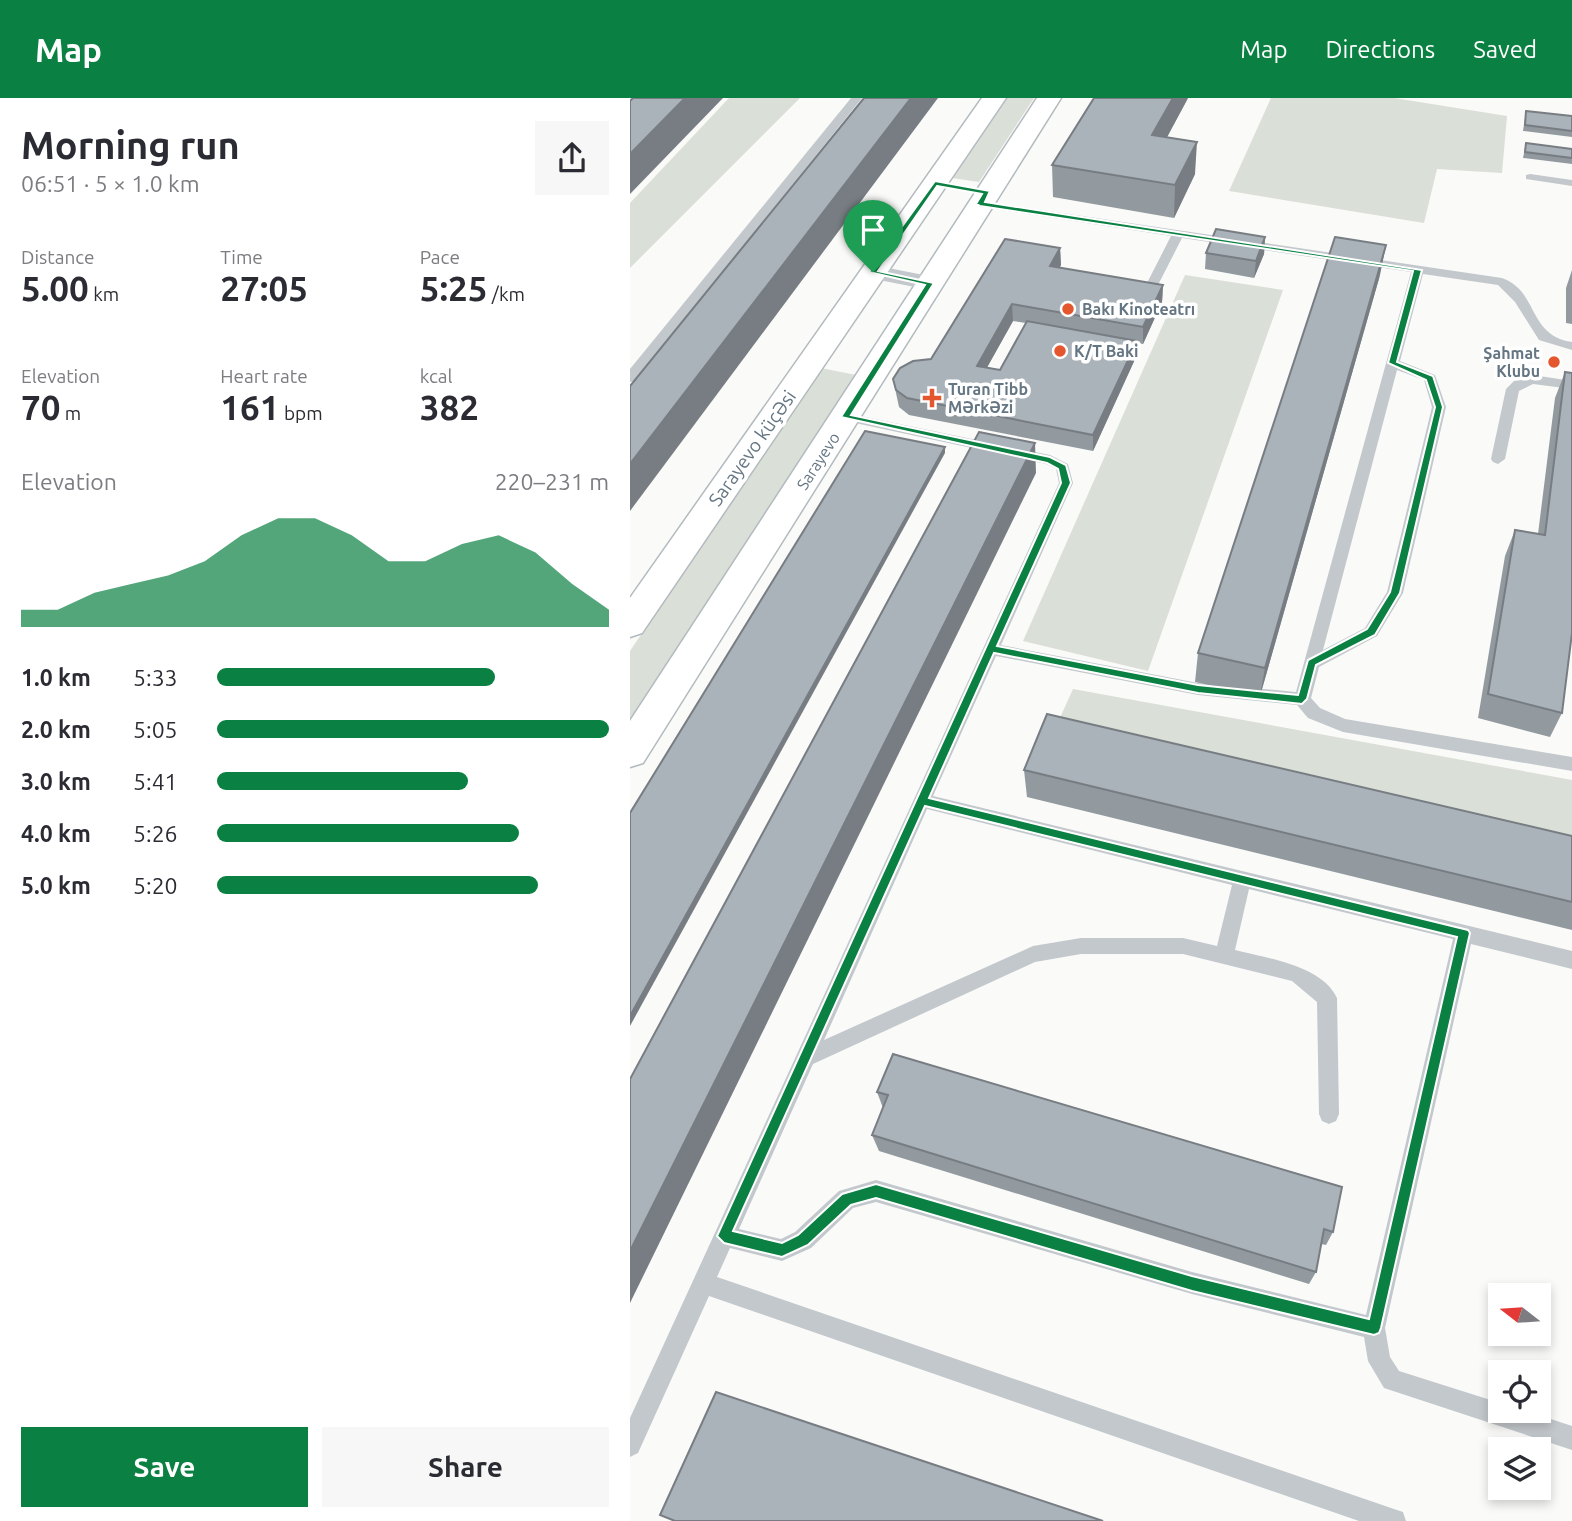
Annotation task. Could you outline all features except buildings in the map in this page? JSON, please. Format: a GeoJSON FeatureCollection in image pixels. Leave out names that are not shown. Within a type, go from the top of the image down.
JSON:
{"type":"FeatureCollection","features":[{"type":"Feature","properties":{"kind":"street"},"geometry":{"type":"LineString","coordinates":[[930,283],[873,272],[995,98]]}},
{"type":"Feature","properties":{"kind":"street","name":"Sarayevo"},"geometry":{"type":"LineString","coordinates":[[630,752],[1049,98]]}},
{"type":"Feature","properties":{"kind":"street"},"geometry":{"type":"LineString","coordinates":[[935,183],[984,198]]}},
{"type":"Feature","properties":{"kind":"street","name":"Sarayevo küçəsi"},"geometry":{"type":"LineString","coordinates":[[630,624],[873,272]]}},
{"type":"Feature","properties":{"kind":"lane"},"geometry":{"type":"LineString","coordinates":[[630,378],[857,98]]}},
{"type":"Feature","properties":{"kind":"lane"},"geometry":{"type":"LineString","coordinates":[[1530,177],[1572,183]]}},
{"type":"Feature","properties":{"kind":"lane"},"geometry":{"type":"LineString","coordinates":[[984,198],[1178,233],[1502,282],[1521,300],[1538,334],[1562,345],[1572,346]]}},
{"type":"Feature","properties":{"kind":"lane"},"geometry":{"type":"LineString","coordinates":[[1151,288],[1178,233]]}},
{"type":"Feature","properties":{"kind":"lane"},"geometry":{"type":"LineString","coordinates":[[1302,699],[1418,270]]}},
{"type":"Feature","properties":{"kind":"lane"},"geometry":{"type":"LineString","coordinates":[[1312,663],[1371,632],[1395,593],[1439,407],[1430,378],[1393,363]]}},
{"type":"Feature","properties":{"kind":"lane"},"geometry":{"type":"LineString","coordinates":[[1498,459],[1513,389],[1518,382],[1534,379],[1572,385]]}},
{"type":"Feature","properties":{"kind":"lane"},"geometry":{"type":"LineString","coordinates":[[630,1445],[1066,483],[1063,467],[1050,460],[846,417]]}},
{"type":"Feature","properties":{"kind":"lane"},"geometry":{"type":"LineString","coordinates":[[990,649],[1198,689],[1302,699],[1314,713],[1343,725],[1572,764]]}},
{"type":"Feature","properties":{"kind":"lane"},"geometry":{"type":"LineString","coordinates":[[922,801],[1572,960]]}},
{"type":"Feature","properties":{"kind":"lane"},"geometry":{"type":"LineString","coordinates":[[1224,956],[1242,879]]}},
{"type":"Feature","properties":{"kind":"lane"},"geometry":{"type":"LineString","coordinates":[[1464,933],[1374,1328],[1378,1361],[1392,1380],[1572,1438]]}},
{"type":"Feature","properties":{"kind":"lane"},"geometry":{"type":"LineString","coordinates":[[805,1058],[1033,954],[1081,946],[1183,946],[1297,974],[1326,998],[1329,1114]]}},
{"type":"Feature","properties":{"kind":"lane"},"geometry":{"type":"LineString","coordinates":[[724,1236],[782,1250],[803,1240],[847,1199],[876,1191],[1192,1283],[1374,1328]]}},
{"type":"Feature","properties":{"kind":"lane"},"geometry":{"type":"LineString","coordinates":[[702,1283],[1394,1521]]}},
{"type":"Feature","properties":{"kind":"shaded area"},"geometry":{"type":"Polygon","coordinates":[[[729,98],[800,98],[630,268],[630,203],[729,98]]]}},
{"type":"Feature","properties":{"kind":"shaded area"},"geometry":{"type":"Polygon","coordinates":[[[1006,98],[1034,98],[979,182],[952,178],[1006,98]]]}},
{"type":"Feature","properties":{"kind":"shaded area"},"geometry":{"type":"Polygon","coordinates":[[[1271,98],[1394,98],[1507,116],[1502,173],[1437,169],[1424,223],[1229,191],[1271,98]]]}},
{"type":"Feature","properties":{"kind":"shaded area"},"geometry":{"type":"Polygon","coordinates":[[[1185,275],[1283,290],[1148,671],[1023,641],[1185,275]]]}},
{"type":"Feature","properties":{"kind":"shaded area"},"geometry":{"type":"Polygon","coordinates":[[[821,368],[856,375],[630,722],[630,651],[821,368]]]}},
{"type":"Feature","properties":{"kind":"shaded area"},"geometry":{"type":"Polygon","coordinates":[[[1073,689],[1572,780],[1572,865],[1049,742],[1073,689]]]}},
{"type":"Feature","properties":{"kind":"place","name":"Bakı Kinoteatrı"},"geometry":{"type":"Point","coordinates":[1068,309]}},
{"type":"Feature","properties":{"kind":"place","name":"K/T Baki"},"geometry":{"type":"Point","coordinates":[1060,351]}},
{"type":"Feature","properties":{"kind":"place","name":"Şahmat Klubu"},"geometry":{"type":"Point","coordinates":[1554,362]}},
{"type":"Feature","properties":{"kind":"place","name":"Turan Tibb Mərkəzi"},"geometry":{"type":"Point","coordinates":[932,398]}},
{"type":"Feature","properties":{"kind":"route"},"geometry":{"type":"LineString","coordinates":[[873,272],[930,283],[846,417],[1050,460],[1063,467],[1066,483],[990,649],[724,1236],[782,1250],[803,1240],[847,1199],[876,1191],[1192,1283],[1374,1328],[1464,933],[922,801],[990,649],[1198,689],[1302,699],[1312,663],[1371,632],[1395,593],[1439,407],[1430,378],[1393,363],[1418,270],[980,204],[987,193],[935,183],[873,272]]}}]}
